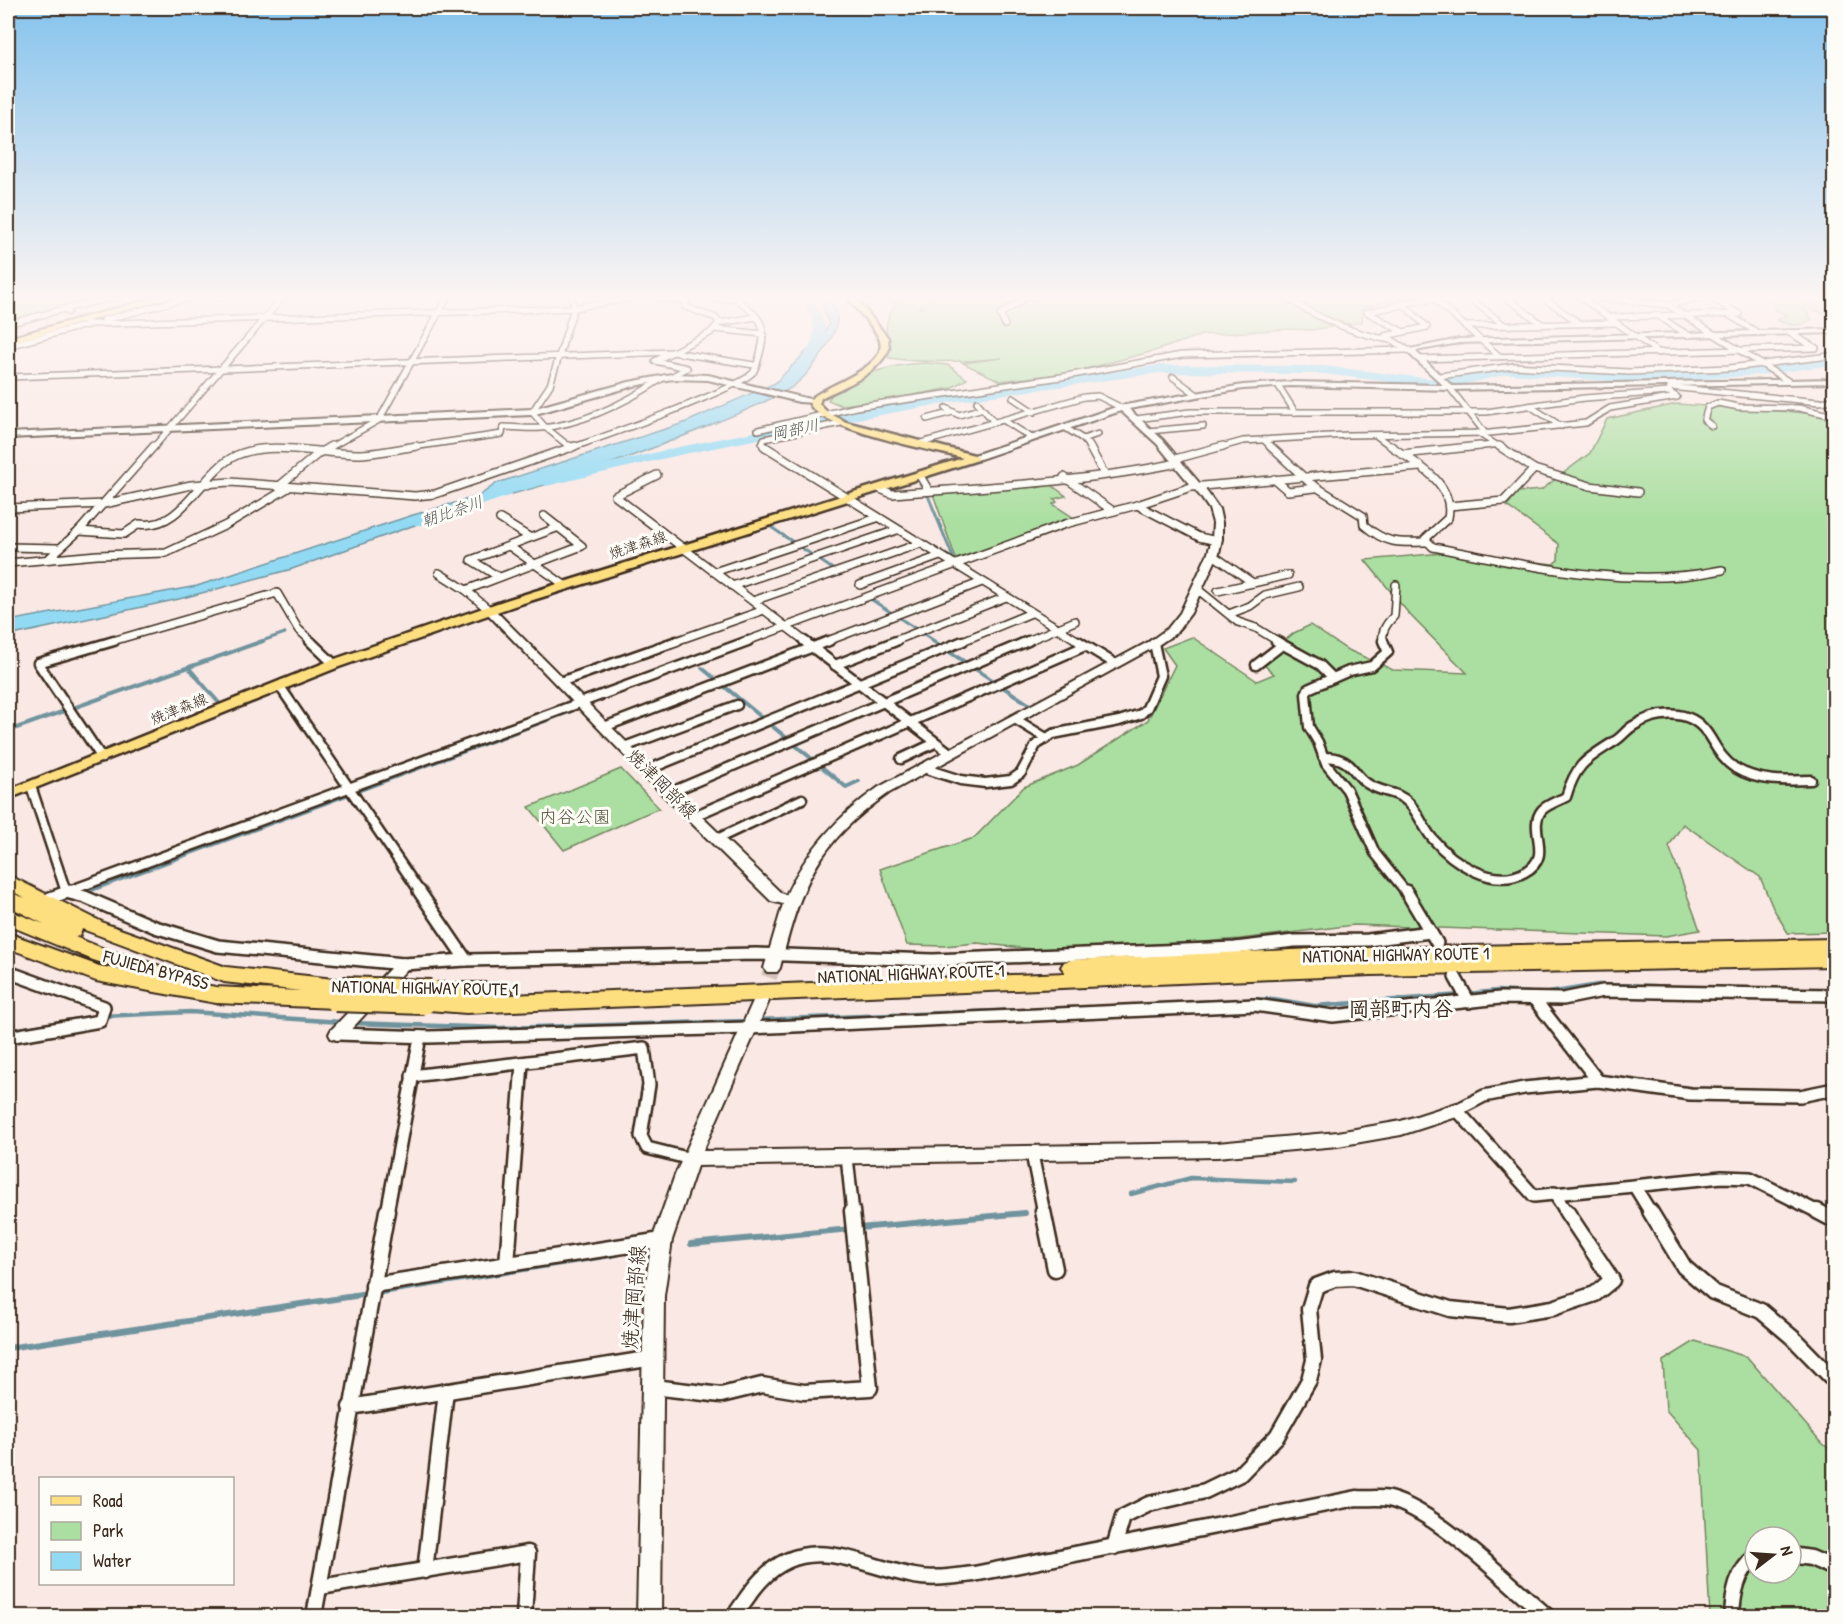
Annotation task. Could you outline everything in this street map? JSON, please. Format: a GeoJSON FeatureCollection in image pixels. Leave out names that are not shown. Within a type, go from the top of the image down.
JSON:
{"type":"FeatureCollection","features":[{"type":"Feature","properties":{"kind":"highway","name":"NATIONAL HIGHWAY ROUTE 1"},"geometry":{"type":"LineString","coordinates":[[8,881],[99,929],[224,974],[339,994],[428,997],[504,991],[1316,956],[1834,946]]}},
{"type":"Feature","properties":{"kind":"highway","name":"FUJIEDA BYPASS"},"geometry":{"type":"LineString","coordinates":[[8,898],[54,921],[109,942],[224,974]]}},
{"type":"Feature","properties":{"kind":"highway","name":"FUJIEDA BYPASS"},"geometry":{"type":"LineString","coordinates":[[8,917],[82,949],[157,972],[234,989],[311,999]]}},
{"type":"Feature","properties":{"kind":"highway","name":"NATIONAL HIGHWAY ROUTE 1"},"geometry":{"type":"LineString","coordinates":[[8,940],[96,973],[216,995],[311,999],[339,994]]}},
{"type":"Feature","properties":{"kind":"highway","name":"NATIONAL HIGHWAY ROUTE 1"},"geometry":{"type":"LineString","coordinates":[[428,997],[466,1005],[1359,968],[1834,959]]}},
{"type":"Feature","properties":{"kind":"main road"},"geometry":{"type":"LineString","coordinates":[[864,372],[825,392],[814,401],[814,405],[825,415],[840,422],[974,458]]}},
{"type":"Feature","properties":{"kind":"main road","name":"焼津森線"},"geometry":{"type":"LineString","coordinates":[[8,795],[334,664],[489,610],[974,458]]}},
{"type":"Feature","properties":{"kind":"street"},"geometry":{"type":"LineString","coordinates":[[8,376],[136,372]]}},
{"type":"Feature","properties":{"kind":"street"},"geometry":{"type":"LineString","coordinates":[[48,559],[104,504],[218,372]]}},
{"type":"Feature","properties":{"kind":"street"},"geometry":{"type":"LineString","coordinates":[[278,487],[319,453],[380,420],[407,372]]}},
{"type":"Feature","properties":{"kind":"street"},"geometry":{"type":"LineString","coordinates":[[532,412],[550,385],[554,372]]}},
{"type":"Feature","properties":{"kind":"street"},"geometry":{"type":"LineString","coordinates":[[79,531],[124,534],[139,524],[152,526],[185,506],[201,484],[216,469],[237,455],[267,449],[362,454],[502,434],[503,427],[545,427],[593,415],[679,372]]}},
{"type":"Feature","properties":{"kind":"street"},"geometry":{"type":"LineString","coordinates":[[8,508],[104,504],[201,484],[250,482],[290,488],[423,496],[571,448],[738,384],[754,372]]}},
{"type":"Feature","properties":{"kind":"street"},"geometry":{"type":"LineString","coordinates":[[758,430],[856,407],[1090,372]]}},
{"type":"Feature","properties":{"kind":"street"},"geometry":{"type":"LineString","coordinates":[[1434,372],[1449,387],[1493,445],[1534,469],[1590,486],[1638,492]]}},
{"type":"Feature","properties":{"kind":"street"},"geometry":{"type":"LineString","coordinates":[[1439,376],[1471,372]]}},
{"type":"Feature","properties":{"kind":"street"},"geometry":{"type":"LineString","coordinates":[[1775,372],[1788,381]]}},
{"type":"Feature","properties":{"kind":"street"},"geometry":{"type":"LineString","coordinates":[[8,436],[532,412],[667,378],[708,377],[814,401]]}},
{"type":"Feature","properties":{"kind":"street"},"geometry":{"type":"LineString","coordinates":[[1173,377],[1196,394]]}},
{"type":"Feature","properties":{"kind":"street"},"geometry":{"type":"LineString","coordinates":[[974,458],[1122,408],[1196,394],[1278,384],[1449,387],[1834,381]]}},
{"type":"Feature","properties":{"kind":"street"},"geometry":{"type":"LineString","coordinates":[[880,489],[889,494],[977,488],[1103,472],[1148,469],[1234,442],[1348,435],[1482,433],[1586,423],[1593,416],[1610,408],[1677,397],[1670,389],[1657,382]]}},
{"type":"Feature","properties":{"kind":"street"},"geometry":{"type":"LineString","coordinates":[[1278,384],[1295,412]]}},
{"type":"Feature","properties":{"kind":"street"},"geometry":{"type":"LineString","coordinates":[[1136,419],[1190,412],[1469,413],[1670,389],[1708,390],[1825,402],[1834,400]]}},
{"type":"Feature","properties":{"kind":"street"},"geometry":{"type":"LineString","coordinates":[[1708,390],[1718,403]]}},
{"type":"Feature","properties":{"kind":"street"},"geometry":{"type":"LineString","coordinates":[[1736,393],[1739,407]]}},
{"type":"Feature","properties":{"kind":"street"},"geometry":{"type":"LineString","coordinates":[[774,961],[791,901],[814,858],[845,819],[871,799],[923,768],[1169,634],[1184,620],[1217,541],[1216,515],[1211,505],[1177,461],[1148,430],[1122,408],[1093,396],[921,443]]}},
{"type":"Feature","properties":{"kind":"street"},"geometry":{"type":"LineString","coordinates":[[1013,398],[1034,412]]}},
{"type":"Feature","properties":{"kind":"street"},"geometry":{"type":"LineString","coordinates":[[1793,399],[1799,408]]}},
{"type":"Feature","properties":{"kind":"street"},"geometry":{"type":"LineString","coordinates":[[1712,426],[1704,420],[1708,407],[1718,403],[1739,407],[1799,408],[1834,416]]}},
{"type":"Feature","properties":{"kind":"street"},"geometry":{"type":"LineString","coordinates":[[946,408],[959,415],[979,405],[994,422]]}},
{"type":"Feature","properties":{"kind":"street"},"geometry":{"type":"LineString","coordinates":[[1530,406],[1562,426]]}},
{"type":"Feature","properties":{"kind":"street"},"geometry":{"type":"LineString","coordinates":[[532,412],[545,427],[571,448]]}},
{"type":"Feature","properties":{"kind":"street"},"geometry":{"type":"LineString","coordinates":[[927,419],[953,412]]}},
{"type":"Feature","properties":{"kind":"street"},"geometry":{"type":"LineString","coordinates":[[1003,420],[1032,438]]}},
{"type":"Feature","properties":{"kind":"street"},"geometry":{"type":"LineString","coordinates":[[840,422],[764,440],[762,444],[766,449],[1114,663]]}},
{"type":"Feature","properties":{"kind":"street"},"geometry":{"type":"LineString","coordinates":[[1148,430],[1203,426]]}},
{"type":"Feature","properties":{"kind":"street"},"geometry":{"type":"LineString","coordinates":[[1064,427],[1083,439],[1095,454],[1103,472]]}},
{"type":"Feature","properties":{"kind":"street"},"geometry":{"type":"LineString","coordinates":[[1083,439],[1098,434]]}},
{"type":"Feature","properties":{"kind":"street"},"geometry":{"type":"LineString","coordinates":[[1377,436],[1437,481],[1449,506],[1448,518],[1425,539],[1426,542]]}},
{"type":"Feature","properties":{"kind":"street"},"geometry":{"type":"LineString","coordinates":[[1264,440],[1315,488],[1348,510],[1364,516],[1364,525],[1379,539],[1404,543],[1426,542],[1443,550],[1512,560],[1575,573],[1635,578],[1698,575],[1722,570]]}},
{"type":"Feature","properties":{"kind":"street"},"geometry":{"type":"LineString","coordinates":[[1402,454],[1493,445]]}},
{"type":"Feature","properties":{"kind":"street"},"geometry":{"type":"LineString","coordinates":[[50,898],[582,704],[1053,528],[1137,505],[1180,488],[1420,467]]}},
{"type":"Feature","properties":{"kind":"street"},"geometry":{"type":"LineString","coordinates":[[1449,506],[1504,501],[1534,469]]}},
{"type":"Feature","properties":{"kind":"street"},"geometry":{"type":"LineString","coordinates":[[657,475],[615,496],[681,549],[753,601],[950,753]]}},
{"type":"Feature","properties":{"kind":"street"},"geometry":{"type":"LineString","coordinates":[[920,476],[929,491]]}},
{"type":"Feature","properties":{"kind":"street"},"geometry":{"type":"LineString","coordinates":[[1064,477],[1113,511]]}},
{"type":"Feature","properties":{"kind":"street"},"geometry":{"type":"LineString","coordinates":[[1274,479],[1288,491],[1315,488]]}},
{"type":"Feature","properties":{"kind":"street"},"geometry":{"type":"LineString","coordinates":[[8,563],[172,551],[226,525],[290,488]]}},
{"type":"Feature","properties":{"kind":"street"},"geometry":{"type":"LineString","coordinates":[[1137,505],[1199,537],[1217,541]]}},
{"type":"Feature","properties":{"kind":"street"},"geometry":{"type":"LineString","coordinates":[[466,590],[582,546],[544,516]]}},
{"type":"Feature","properties":{"kind":"street"},"geometry":{"type":"LineString","coordinates":[[714,572],[878,518]]}},
{"type":"Feature","properties":{"kind":"street"},"geometry":{"type":"LineString","coordinates":[[500,519],[529,537]]}},
{"type":"Feature","properties":{"kind":"street"},"geometry":{"type":"LineString","coordinates":[[499,577],[471,560],[559,527]]}},
{"type":"Feature","properties":{"kind":"street"},"geometry":{"type":"LineString","coordinates":[[732,586],[897,530]]}},
{"type":"Feature","properties":{"kind":"street"},"geometry":{"type":"LineString","coordinates":[[753,601],[919,544]]}},
{"type":"Feature","properties":{"kind":"street"},"geometry":{"type":"LineString","coordinates":[[509,546],[537,563],[566,586]]}},
{"type":"Feature","properties":{"kind":"street"},"geometry":{"type":"LineString","coordinates":[[8,547],[58,548]]}},
{"type":"Feature","properties":{"kind":"street"},"geometry":{"type":"LineString","coordinates":[[1213,555],[1252,583]]}},
{"type":"Feature","properties":{"kind":"street"},"geometry":{"type":"LineString","coordinates":[[860,585],[940,556]]}},
{"type":"Feature","properties":{"kind":"street"},"geometry":{"type":"LineString","coordinates":[[439,573],[466,590],[489,610]]}},
{"type":"Feature","properties":{"kind":"street"},"geometry":{"type":"LineString","coordinates":[[1218,591],[1288,575]]}},
{"type":"Feature","properties":{"kind":"street"},"geometry":{"type":"LineString","coordinates":[[603,727],[982,582]]}},
{"type":"Feature","properties":{"kind":"street"},"geometry":{"type":"LineString","coordinates":[[1396,585],[1394,616],[1385,625],[1382,638],[1388,652],[1372,666],[1349,671],[1308,689],[1306,694],[1309,727],[1326,764],[1347,790],[1375,853],[1404,888],[1437,943]]}},
{"type":"Feature","properties":{"kind":"street"},"geometry":{"type":"LineString","coordinates":[[1229,614],[1250,606],[1264,595],[1299,587]]}},
{"type":"Feature","properties":{"kind":"street"},"geometry":{"type":"LineString","coordinates":[[1196,588],[1238,622],[1256,628],[1320,665],[1333,678]]}},
{"type":"Feature","properties":{"kind":"street"},"geometry":{"type":"LineString","coordinates":[[102,758],[38,663],[278,593],[298,629],[334,664]]}},
{"type":"Feature","properties":{"kind":"street"},"geometry":{"type":"LineString","coordinates":[[835,665],[1006,597]]}},
{"type":"Feature","properties":{"kind":"street","name":"焼津岡部線"},"geometry":{"type":"LineString","coordinates":[[489,610],[603,727],[776,897],[791,901]]}},
{"type":"Feature","properties":{"kind":"street"},"geometry":{"type":"LineString","coordinates":[[560,682],[764,610]]}},
{"type":"Feature","properties":{"kind":"street"},"geometry":{"type":"LineString","coordinates":[[647,770],[1031,613]]}},
{"type":"Feature","properties":{"kind":"street"},"geometry":{"type":"LineString","coordinates":[[669,792],[1075,621]]}},
{"type":"Feature","properties":{"kind":"street"},"geometry":{"type":"LineString","coordinates":[[923,768],[961,780],[985,783],[1011,780],[1021,773],[1036,745],[1046,738],[1071,729],[1132,717],[1148,708],[1161,676],[1154,643]]}},
{"type":"Feature","properties":{"kind":"street"},"geometry":{"type":"LineString","coordinates":[[1256,664],[1282,645]]}},
{"type":"Feature","properties":{"kind":"street"},"geometry":{"type":"LineString","coordinates":[[694,816],[1085,646]]}},
{"type":"Feature","properties":{"kind":"street"},"geometry":{"type":"LineString","coordinates":[[283,684],[281,688],[466,960]]}},
{"type":"Feature","properties":{"kind":"street"},"geometry":{"type":"LineString","coordinates":[[624,747],[737,705]]}},
{"type":"Feature","properties":{"kind":"street"},"geometry":{"type":"LineString","coordinates":[[1323,757],[1338,757],[1346,761],[1368,784],[1395,792],[1406,800],[1432,837],[1465,865],[1481,873],[1509,877],[1525,873],[1538,860],[1542,849],[1536,820],[1542,810],[1566,797],[1573,773],[1581,763],[1620,738],[1630,727],[1643,721],[1671,713],[1683,716],[1694,720],[1704,728],[1713,747],[1735,768],[1769,780],[1811,780]]}},
{"type":"Feature","properties":{"kind":"street"},"geometry":{"type":"LineString","coordinates":[[1015,719],[1046,738]]}},
{"type":"Feature","properties":{"kind":"street"},"geometry":{"type":"LineString","coordinates":[[901,759],[935,743]]}},
{"type":"Feature","properties":{"kind":"street"},"geometry":{"type":"LineString","coordinates":[[31,786],[66,892]]}},
{"type":"Feature","properties":{"kind":"street"},"geometry":{"type":"LineString","coordinates":[[717,839],[802,799]]}},
{"type":"Feature","properties":{"kind":"street"},"geometry":{"type":"LineString","coordinates":[[66,892],[86,897],[155,927],[218,946],[403,964],[466,960],[933,960],[1235,948],[1294,941],[1368,940],[1430,932]]}},
{"type":"Feature","properties":{"kind":"street"},"geometry":{"type":"LineString","coordinates":[[337,1034],[403,964]]}},
{"type":"Feature","properties":{"kind":"street"},"geometry":{"type":"LineString","coordinates":[[8,972],[104,1007],[100,1021],[8,1037]]}},
{"type":"Feature","properties":{"kind":"street"},"geometry":{"type":"LineString","coordinates":[[1455,976],[1469,1002]]}},
{"type":"Feature","properties":{"kind":"street"},"geometry":{"type":"LineString","coordinates":[[337,1034],[420,1037],[747,1028],[1255,1005],[1333,1016],[1500,998],[1563,999],[1603,992],[1834,995]]}},
{"type":"Feature","properties":{"kind":"street"},"geometry":{"type":"LineString","coordinates":[[1535,1000],[1598,1080]]}},
{"type":"Feature","properties":{"kind":"street","name":"焼津岡部線"},"geometry":{"type":"LineString","coordinates":[[649,1617],[654,1296],[662,1240],[691,1159],[760,1001]]}},
{"type":"Feature","properties":{"kind":"street"},"geometry":{"type":"LineString","coordinates":[[314,1617],[350,1407],[420,1037]]}},
{"type":"Feature","properties":{"kind":"street"},"geometry":{"type":"LineString","coordinates":[[412,1076],[644,1048],[649,1085],[641,1136],[647,1148],[691,1159],[1177,1152],[1338,1139],[1401,1128],[1457,1110],[1484,1096],[1524,1088],[1598,1080],[1690,1094],[1800,1096],[1834,1089]]}},
{"type":"Feature","properties":{"kind":"street"},"geometry":{"type":"LineString","coordinates":[[507,1264],[522,1063]]}},
{"type":"Feature","properties":{"kind":"street"},"geometry":{"type":"LineString","coordinates":[[1457,1110],[1534,1196],[1722,1177],[1750,1178],[1834,1220]]}},
{"type":"Feature","properties":{"kind":"street"},"geometry":{"type":"LineString","coordinates":[[1032,1154],[1055,1269]]}},
{"type":"Feature","properties":{"kind":"street"},"geometry":{"type":"LineString","coordinates":[[652,1387],[722,1395],[762,1385],[804,1392],[870,1388],[847,1157]]}},
{"type":"Feature","properties":{"kind":"street"},"geometry":{"type":"LineString","coordinates":[[1635,1187],[1683,1267],[1713,1292],[1761,1311],[1793,1338],[1834,1380]]}},
{"type":"Feature","properties":{"kind":"street"},"geometry":{"type":"LineString","coordinates":[[1114,1547],[1123,1517],[1149,1504],[1205,1491],[1240,1474],[1277,1436],[1309,1380],[1314,1360],[1309,1309],[1316,1286],[1335,1279],[1354,1278],[1450,1309],[1509,1315],[1553,1308],[1584,1298],[1594,1294],[1612,1280],[1554,1193]]}},
{"type":"Feature","properties":{"kind":"street"},"geometry":{"type":"LineString","coordinates":[[373,1285],[662,1240]]}},
{"type":"Feature","properties":{"kind":"street"},"geometry":{"type":"LineString","coordinates":[[350,1407],[653,1358]]}},
{"type":"Feature","properties":{"kind":"street"},"geometry":{"type":"LineString","coordinates":[[425,1571],[446,1391]]}},
{"type":"Feature","properties":{"kind":"street"},"geometry":{"type":"LineString","coordinates":[[734,1617],[766,1574],[793,1557],[818,1552],[843,1555],[914,1576],[943,1578],[1114,1547],[1357,1498],[1390,1499],[1414,1508],[1446,1531],[1547,1617]]}},
{"type":"Feature","properties":{"kind":"street"},"geometry":{"type":"LineString","coordinates":[[320,1587],[528,1553],[524,1617]]}},
{"type":"Feature","properties":{"kind":"street"},"geometry":{"type":"LineString","coordinates":[[1803,1557],[1812,1558],[1834,1568]]}},
{"type":"Feature","properties":{"kind":"street"},"geometry":{"type":"LineString","coordinates":[[1732,1617],[1732,1600],[1743,1572]]}},
{"type":"Feature","properties":{"kind":"green space"},"geometry":{"type":"Polygon","coordinates":[[[872,372],[957,372],[967,379],[951,388],[880,401],[840,405],[828,400],[835,391],[846,384],[872,372]]]}},
{"type":"Feature","properties":{"kind":"green space"},"geometry":{"type":"Polygon","coordinates":[[[981,372],[1075,372],[1074,372],[1000,381],[981,372]]]}},
{"type":"Feature","properties":{"kind":"green space"},"geometry":{"type":"Polygon","coordinates":[[[1677,404],[1834,415],[1834,932],[1788,933],[1773,908],[1760,877],[1683,824],[1669,846],[1700,930],[1666,936],[1354,925],[1240,939],[1070,953],[977,943],[944,946],[907,945],[880,869],[974,838],[1024,787],[1078,765],[1148,720],[1175,665],[1163,648],[1192,637],[1257,681],[1274,674],[1260,661],[1294,633],[1310,625],[1346,649],[1393,670],[1467,673],[1410,615],[1365,560],[1454,552],[1553,564],[1558,560],[1559,544],[1507,506],[1518,492],[1541,490],[1590,453],[1607,419],[1677,404]]]}},
{"type":"Feature","properties":{"kind":"green space"},"geometry":{"type":"Polygon","coordinates":[[[1032,484],[1037,488],[1050,484],[1066,496],[1054,499],[1057,502],[1053,504],[1074,518],[956,559],[933,494],[1032,484]]]}},
{"type":"Feature","properties":{"kind":"green space","name":"内谷公園"},"geometry":{"type":"Polygon","coordinates":[[[621,769],[659,808],[564,850],[529,807],[621,769]]]}},
{"type":"Feature","properties":{"kind":"green space"},"geometry":{"type":"Polygon","coordinates":[[[1695,1341],[1747,1357],[1822,1443],[1834,1453],[1834,1616],[1710,1616],[1701,1450],[1666,1410],[1663,1361],[1695,1341]]]}},
{"type":"Feature","properties":{"kind":"water"},"geometry":{"type":"Polygon","coordinates":[[[786,372],[808,372],[789,389],[759,404],[650,449],[537,487],[479,502],[292,569],[179,599],[8,636],[8,621],[197,586],[413,515],[479,496],[497,483],[684,423],[775,383],[786,372]]]}},
{"type":"Feature","properties":{"kind":"waterway","name":"岡部川"},"geometry":{"type":"LineString","coordinates":[[546,482],[679,451],[847,417],[957,397],[1139,372]]}},
{"type":"Feature","properties":{"kind":"waterway","name":"岡部川"},"geometry":{"type":"LineString","coordinates":[[1338,372],[1434,383],[1466,380],[1500,372]]}},
{"type":"Feature","properties":{"kind":"waterway","name":"岡部川"},"geometry":{"type":"LineString","coordinates":[[1534,372],[1609,377],[1676,377],[1748,372]]}},
{"type":"Feature","properties":{"kind":"waterway","name":"朝比奈川"},"geometry":{"type":"LineString","coordinates":[[420,522],[506,492]]}},
{"type":"Feature","properties":{"kind":"waterway"},"geometry":{"type":"LineString","coordinates":[[927,493],[954,560]]}},
{"type":"Feature","properties":{"kind":"waterway"},"geometry":{"type":"LineString","coordinates":[[768,525],[837,572]]}},
{"type":"Feature","properties":{"kind":"waterway"},"geometry":{"type":"LineString","coordinates":[[869,598],[936,642]]}},
{"type":"Feature","properties":{"kind":"waterway"},"geometry":{"type":"LineString","coordinates":[[259,642],[285,633]]}},
{"type":"Feature","properties":{"kind":"waterway"},"geometry":{"type":"LineString","coordinates":[[188,667],[263,641]]}},
{"type":"Feature","properties":{"kind":"waterway"},"geometry":{"type":"LineString","coordinates":[[933,641],[1033,707]]}},
{"type":"Feature","properties":{"kind":"waterway"},"geometry":{"type":"LineString","coordinates":[[8,731],[188,667]]}},
{"type":"Feature","properties":{"kind":"waterway"},"geometry":{"type":"LineString","coordinates":[[188,667],[219,703]]}},
{"type":"Feature","properties":{"kind":"waterway"},"geometry":{"type":"LineString","coordinates":[[702,668],[846,787],[859,781]]}},
{"type":"Feature","properties":{"kind":"waterway"},"geometry":{"type":"LineString","coordinates":[[92,890],[572,711]]}},
{"type":"Feature","properties":{"kind":"waterway"},"geometry":{"type":"LineString","coordinates":[[1549,993],[1598,985],[1655,986]]}},
{"type":"Feature","properties":{"kind":"waterway"},"geometry":{"type":"LineString","coordinates":[[1468,994],[1497,991],[1530,993]]}},
{"type":"Feature","properties":{"kind":"waterway"},"geometry":{"type":"LineString","coordinates":[[1197,1002],[1274,999],[1315,1006],[1461,995]]}},
{"type":"Feature","properties":{"kind":"waterway"},"geometry":{"type":"LineString","coordinates":[[756,1020],[1028,1010]]}},
{"type":"Feature","properties":{"kind":"waterway"},"geometry":{"type":"LineString","coordinates":[[103,1016],[190,1012],[341,1022]]}},
{"type":"Feature","properties":{"kind":"waterway"},"geometry":{"type":"LineString","coordinates":[[8,1031],[87,1018]]}},
{"type":"Feature","properties":{"kind":"waterway"},"geometry":{"type":"LineString","coordinates":[[351,1023],[500,1028],[749,1021]]}},
{"type":"Feature","properties":{"kind":"waterway"},"geometry":{"type":"LineString","coordinates":[[1131,1194],[1191,1178],[1295,1182]]}},
{"type":"Feature","properties":{"kind":"waterway"},"geometry":{"type":"LineString","coordinates":[[859,1228],[1025,1213]]}},
{"type":"Feature","properties":{"kind":"waterway"},"geometry":{"type":"LineString","coordinates":[[691,1244],[851,1229]]}},
{"type":"Feature","properties":{"kind":"waterway"},"geometry":{"type":"LineString","coordinates":[[376,1293],[617,1254]]}},
{"type":"Feature","properties":{"kind":"waterway"},"geometry":{"type":"LineString","coordinates":[[8,1348],[368,1294]]}},
{"type":"Feature","properties":{"kind":"tunnel"},"geometry":{"type":"LineString","coordinates":[[8,914],[28,906]]}},
{"type":"Feature","properties":{"kind":"tunnel"},"geometry":{"type":"LineString","coordinates":[[761,1000],[772,968]]}},
{"type":"Feature","properties":{"kind":"district","name":"岡部町内谷"},"geometry":{"type":"Point","coordinates":[1401,1009]}}]}
